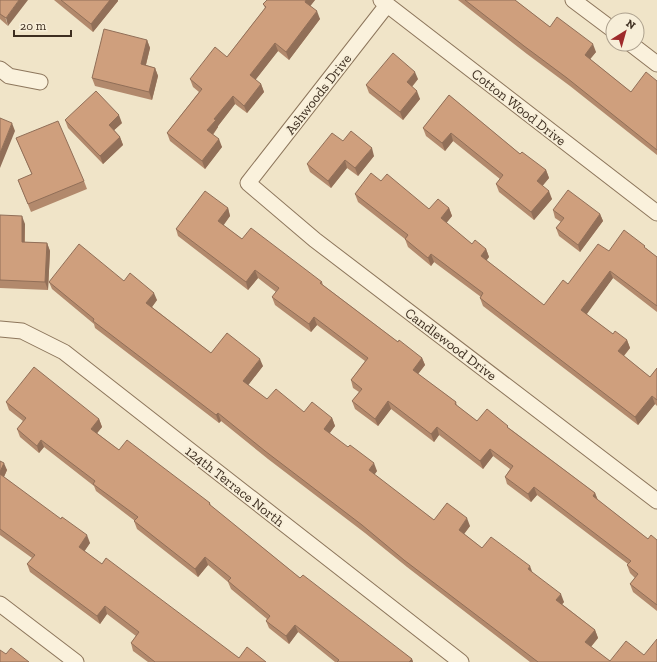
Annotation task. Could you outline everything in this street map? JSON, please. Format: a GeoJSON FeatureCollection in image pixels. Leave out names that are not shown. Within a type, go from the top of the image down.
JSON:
{"type":"FeatureCollection","features":[{"type":"Feature","properties":{"kind":"street"},"geometry":{"type":"LineString","coordinates":[[573,0],[605,24]]}},
{"type":"Feature","properties":{"kind":"street","name":"Ashwoods Drive"},"geometry":{"type":"LineString","coordinates":[[248,183],[384,3]]}},
{"type":"Feature","properties":{"kind":"street","name":"Cotton Wood Drive"},"geometry":{"type":"LineString","coordinates":[[384,3],[657,213]]}},
{"type":"Feature","properties":{"kind":"street"},"geometry":{"type":"LineString","coordinates":[[641,52],[657,64]]}},
{"type":"Feature","properties":{"kind":"street"},"geometry":{"type":"LineString","coordinates":[[0,69],[9,76],[40,82]]}},
{"type":"Feature","properties":{"kind":"street","name":"Candlewood Drive"},"geometry":{"type":"LineString","coordinates":[[248,183],[315,240],[657,501]]}},
{"type":"Feature","properties":{"kind":"street","name":"124th Terrace North"},"geometry":{"type":"LineString","coordinates":[[0,329],[22,330],[64,352],[461,662]]}},
{"type":"Feature","properties":{"kind":"street"},"geometry":{"type":"LineString","coordinates":[[0,604],[76,662]]}},
{"type":"Feature","properties":{"kind":"building"},"geometry":{"type":"Polygon","coordinates":[[[0,0],[19,0],[6,18],[0,14],[0,0]]]}},
{"type":"Feature","properties":{"kind":"building"},"geometry":{"type":"Polygon","coordinates":[[[61,0],[110,0],[91,24],[61,0]]]}},
{"type":"Feature","properties":{"kind":"building"},"geometry":{"type":"Polygon","coordinates":[[[267,0],[306,0],[305,2],[317,11],[286,52],[275,43],[250,75],[261,84],[244,106],[233,96],[214,119],[216,120],[207,130],[219,139],[202,161],[167,133],[202,89],[190,79],[215,47],[227,57],[266,7],[263,4],[267,0]]]}},
{"type":"Feature","properties":{"kind":"building"},"geometry":{"type":"Polygon","coordinates":[[[465,0],[515,0],[550,27],[557,17],[593,44],[585,55],[631,92],[646,72],[657,81],[657,150],[567,78],[465,0]]]}},
{"type":"Feature","properties":{"kind":"building"},"geometry":{"type":"Polygon","coordinates":[[[104,29],[147,40],[141,64],[155,68],[149,92],[92,78],[104,29]]]}},
{"type":"Feature","properties":{"kind":"building"},"geometry":{"type":"Polygon","coordinates":[[[393,53],[415,72],[407,82],[417,91],[400,112],[366,85],[393,53]]]}},
{"type":"Feature","properties":{"kind":"building"},"geometry":{"type":"Polygon","coordinates":[[[96,91],[119,115],[109,125],[120,137],[100,156],[65,120],[96,91]]]}},
{"type":"Feature","properties":{"kind":"building"},"geometry":{"type":"Polygon","coordinates":[[[449,95],[520,154],[522,152],[546,170],[537,181],[549,191],[531,212],[496,184],[503,175],[451,133],[442,143],[423,128],[449,95]]]}},
{"type":"Feature","properties":{"kind":"building"},"geometry":{"type":"Polygon","coordinates":[[[0,118],[12,123],[0,153],[0,118]]]}},
{"type":"Feature","properties":{"kind":"building"},"geometry":{"type":"Polygon","coordinates":[[[58,121],[84,181],[28,204],[18,180],[32,174],[16,138],[58,121]]]}},
{"type":"Feature","properties":{"kind":"building"},"geometry":{"type":"Polygon","coordinates":[[[351,131],[372,148],[355,168],[345,160],[328,181],[307,164],[332,133],[343,141],[351,131]]]}},
{"type":"Feature","properties":{"kind":"building"},"geometry":{"type":"Polygon","coordinates":[[[371,173],[381,181],[387,174],[429,209],[438,199],[449,208],[441,218],[472,244],[475,240],[486,249],[481,256],[544,305],[563,280],[568,284],[598,244],[609,251],[624,230],[645,246],[644,247],[657,257],[657,306],[610,271],[581,310],[613,334],[615,331],[627,340],[618,351],[650,377],[657,368],[657,400],[652,396],[635,417],[480,298],[483,293],[431,254],[428,258],[405,239],[408,235],[355,194],[371,173]]]}},
{"type":"Feature","properties":{"kind":"building"},"geometry":{"type":"Polygon","coordinates":[[[568,190],[600,214],[578,245],[556,228],[564,218],[553,210],[568,190]]]}},
{"type":"Feature","properties":{"kind":"building"},"geometry":{"type":"Polygon","coordinates":[[[205,191],[228,208],[218,221],[242,239],[251,228],[398,342],[399,340],[422,358],[413,370],[456,402],[455,404],[477,421],[487,409],[508,426],[507,427],[595,493],[593,496],[648,539],[651,535],[657,540],[657,605],[630,584],[638,574],[627,565],[631,561],[534,487],[528,494],[505,477],[513,466],[490,449],[480,461],[437,427],[431,434],[388,401],[375,419],[352,401],[362,389],[351,380],[368,358],[314,317],[309,324],[272,297],[279,288],[255,270],[246,282],[176,229],[205,191]]]}},
{"type":"Feature","properties":{"kind":"building"},"geometry":{"type":"Polygon","coordinates":[[[0,215],[22,216],[22,242],[47,243],[45,282],[0,280],[0,215]]]}},
{"type":"Feature","properties":{"kind":"building"},"geometry":{"type":"Polygon","coordinates":[[[79,244],[124,281],[130,273],[154,293],[146,303],[211,353],[227,333],[260,359],[243,381],[267,399],[276,389],[304,412],[312,402],[332,418],[324,429],[348,447],[350,445],[374,463],[369,470],[434,520],[447,503],[467,518],[459,530],[482,548],[491,537],[530,566],[528,569],[561,594],[556,600],[595,630],[585,642],[610,661],[626,641],[644,655],[657,639],[657,662],[538,662],[404,560],[362,525],[218,413],[216,415],[93,321],[94,319],[49,282],[79,244]]]}},
{"type":"Feature","properties":{"kind":"building"},"geometry":{"type":"Polygon","coordinates":[[[34,367],[99,419],[91,429],[119,450],[127,440],[210,503],[209,504],[300,578],[303,575],[412,659],[409,662],[337,662],[339,660],[295,625],[286,636],[266,621],[270,616],[228,581],[231,578],[205,557],[195,569],[134,521],[138,517],[93,484],[95,481],[41,440],[37,446],[17,429],[26,418],[6,402],[34,367]]]}},
{"type":"Feature","properties":{"kind":"building"},"geometry":{"type":"Polygon","coordinates":[[[0,461],[4,463],[0,472],[0,461]]]}},
{"type":"Feature","properties":{"kind":"building"},"geometry":{"type":"Polygon","coordinates":[[[0,474],[61,519],[62,517],[87,535],[79,547],[102,564],[106,558],[239,658],[247,647],[266,662],[155,662],[131,643],[139,632],[105,606],[97,616],[27,564],[35,555],[0,529],[0,474]]]}},
{"type":"Feature","properties":{"kind":"building"},"geometry":{"type":"Polygon","coordinates":[[[11,648],[29,662],[0,662],[0,650],[6,654],[11,648]]]}}]}
